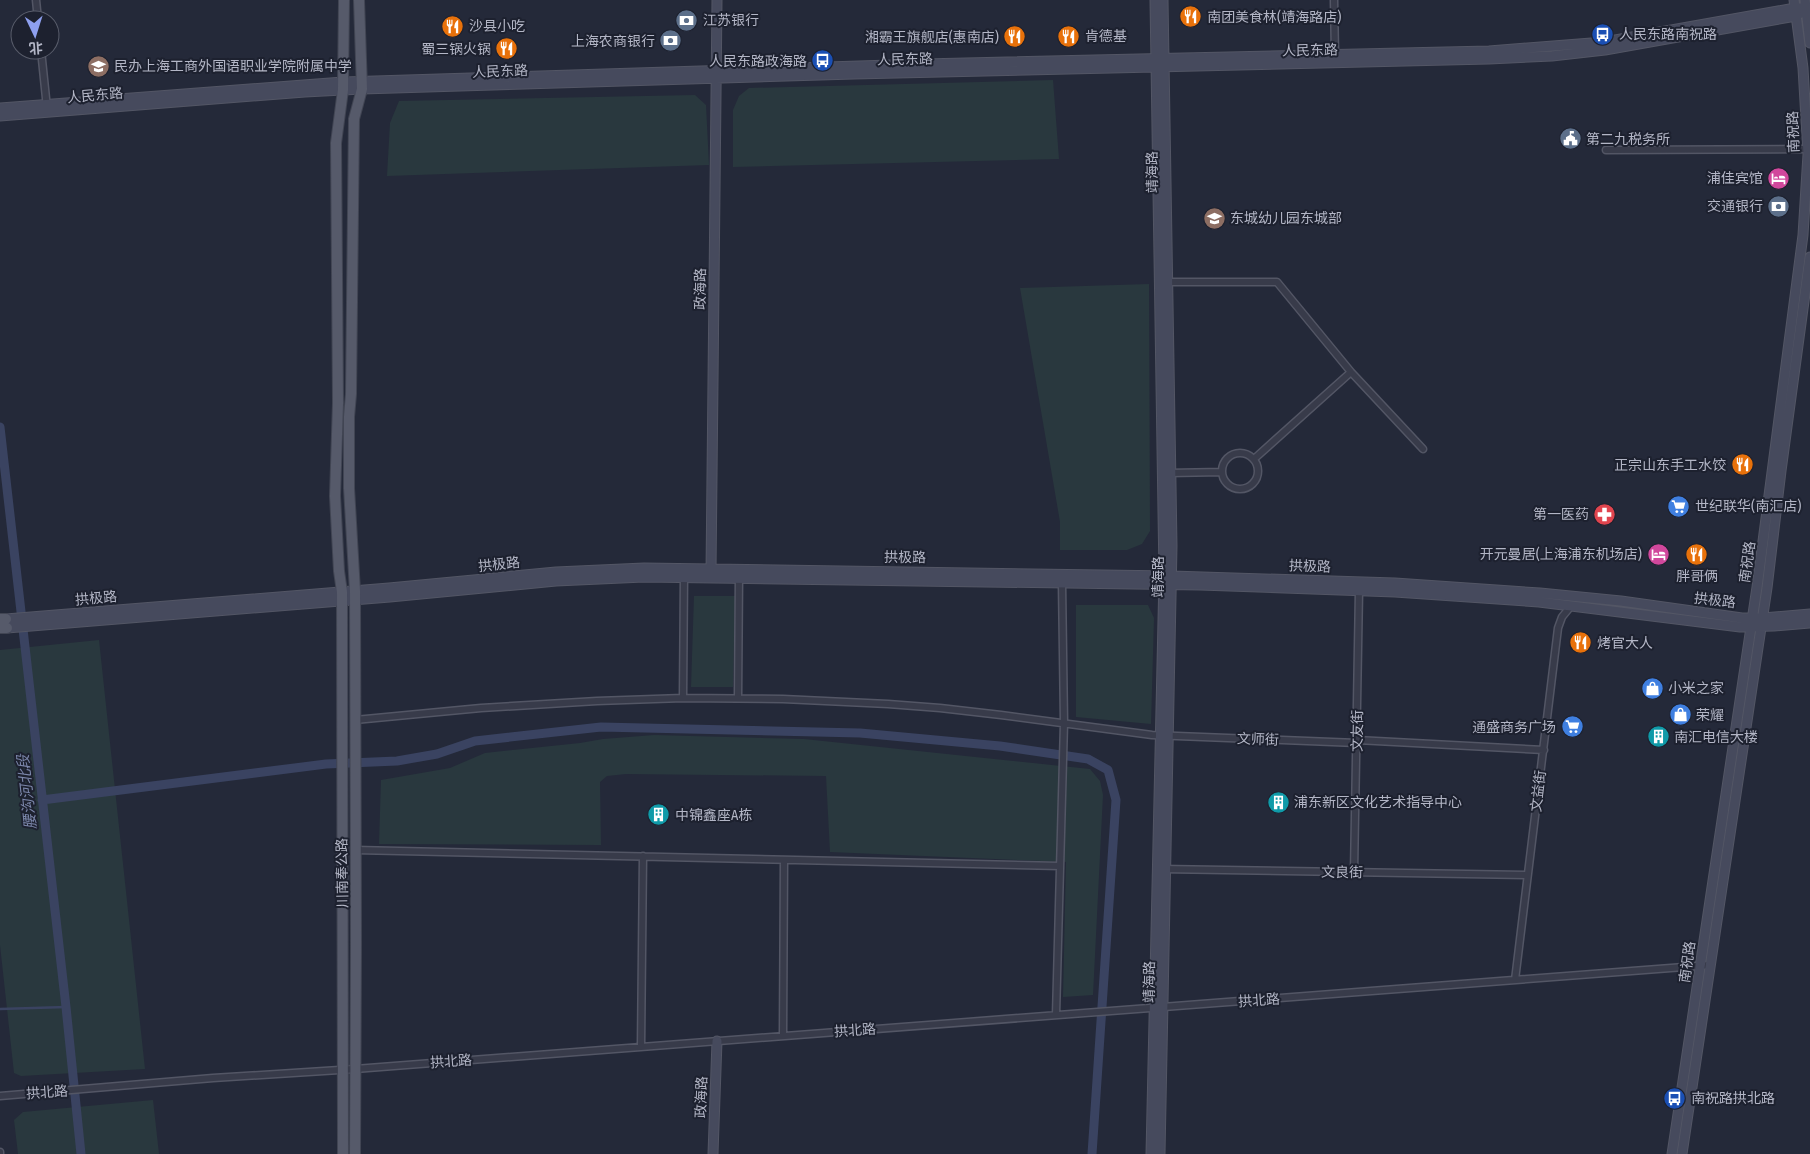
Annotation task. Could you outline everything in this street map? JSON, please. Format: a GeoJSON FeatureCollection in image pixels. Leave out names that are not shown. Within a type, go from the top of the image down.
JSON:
{"type":"FeatureCollection","features":[{"type":"Feature","properties":{"kind":"main road","name":"川南奉公路"},"geometry":{"type":"LineString","coordinates":[[343,1154],[342,596],[335,496],[338,403],[336,144],[343,86],[344,0]]}},
{"type":"Feature","properties":{"kind":"main road","name":"川南奉公路"},"geometry":{"type":"LineString","coordinates":[[355,1154],[355,595],[349,488],[349,417],[352,394],[354,119],[362,85],[359,0]]}},
{"type":"Feature","properties":{"kind":"main road","name":"政海路"},"geometry":{"type":"LineString","coordinates":[[711,573],[717,0]]}},
{"type":"Feature","properties":{"kind":"main road","name":"靖海路"},"geometry":{"type":"LineString","coordinates":[[1151,1154],[1158,1007],[1168,580],[1160,63],[1155,0]]}},
{"type":"Feature","properties":{"kind":"main road","name":"靖海路"},"geometry":{"type":"LineString","coordinates":[[1160,63],[1163,0]]}},
{"type":"Feature","properties":{"kind":"main road","name":"人民东路"},"geometry":{"type":"LineString","coordinates":[[1160,63],[1335,55],[1446,53],[1582,45],[1647,36],[1807,6]]}},
{"type":"Feature","properties":{"kind":"main road"},"geometry":{"type":"LineString","coordinates":[[1807,6],[1810,43]]}},
{"type":"Feature","properties":{"kind":"main road","name":"人民东路"},"geometry":{"type":"LineString","coordinates":[[0,116],[47,109],[362,85],[1160,63],[1446,61],[1567,55],[1630,47],[1795,8]]}},
{"type":"Feature","properties":{"kind":"main road","name":"南祝路"},"geometry":{"type":"LineString","coordinates":[[1672,1154],[1752,623],[1803,234],[1809,137],[1795,8]]}},
{"type":"Feature","properties":{"kind":"main road","name":"人民东路"},"geometry":{"type":"LineString","coordinates":[[0,108],[47,109]]}},
{"type":"Feature","properties":{"kind":"main road","name":"南祝路"},"geometry":{"type":"LineString","coordinates":[[1682,1154],[1762,623],[1810,257]]}},
{"type":"Feature","properties":{"kind":"main road","name":"拱极路"},"geometry":{"type":"LineString","coordinates":[[3,624],[355,595],[684,572],[1395,583],[1500,589],[1621,602],[1752,623]]}},
{"type":"Feature","properties":{"kind":"main road","name":"拱极路"},"geometry":{"type":"LineString","coordinates":[[739,573],[1062,583],[1168,580],[1499,598],[1752,623],[1810,623]]}},
{"type":"Feature","properties":{"kind":"main road","name":"拱极路"},"geometry":{"type":"LineString","coordinates":[[1762,623],[1810,614]]}},
{"type":"Feature","properties":{"kind":"main road","name":"靖海路"},"geometry":{"type":"LineString","coordinates":[[1158,1007],[1160,1154]]}},
{"type":"Feature","properties":{"kind":"main road","name":"政海路"},"geometry":{"type":"LineString","coordinates":[[713,1154],[717,1041]]}},
{"type":"Feature","properties":{"kind":"street"},"geometry":{"type":"LineString","coordinates":[[1334,0],[1335,55]]}},
{"type":"Feature","properties":{"kind":"street"},"geometry":{"type":"LineString","coordinates":[[42,60],[47,109]]}},
{"type":"Feature","properties":{"kind":"street"},"geometry":{"type":"LineString","coordinates":[[1606,150],[1808,149]]}},
{"type":"Feature","properties":{"kind":"street"},"geometry":{"type":"LineString","coordinates":[[1164,282],[1277,282],[1351,372],[1423,449]]}},
{"type":"Feature","properties":{"kind":"street"},"geometry":{"type":"LineString","coordinates":[[1254,459],[1351,372]]}},
{"type":"Feature","properties":{"kind":"street"},"geometry":{"type":"LineString","coordinates":[[1242,452],[1254,459],[1258,466],[1258,476],[1247,488],[1231,486],[1224,478],[1222,472],[1224,462],[1232,455],[1242,452]]}},
{"type":"Feature","properties":{"kind":"street"},"geometry":{"type":"LineString","coordinates":[[1167,473],[1222,472]]}},
{"type":"Feature","properties":{"kind":"street"},"geometry":{"type":"LineString","coordinates":[[683,698],[684,572]]}},
{"type":"Feature","properties":{"kind":"street"},"geometry":{"type":"LineString","coordinates":[[738,698],[739,573]]}},
{"type":"Feature","properties":{"kind":"street"},"geometry":{"type":"LineString","coordinates":[[1056,1015],[1064,723],[1062,583]]}},
{"type":"Feature","properties":{"kind":"street","name":"文友街"},"geometry":{"type":"LineString","coordinates":[[1354,872],[1360,591]]}},
{"type":"Feature","properties":{"kind":"street","name":"文益街"},"geometry":{"type":"LineString","coordinates":[[1515,980],[1558,628],[1562,617],[1571,606]]}},
{"type":"Feature","properties":{"kind":"street","name":"文师街"},"geometry":{"type":"LineString","coordinates":[[355,720],[537,704],[683,698],[738,698],[896,705],[1164,736],[1544,750]]}},
{"type":"Feature","properties":{"kind":"street"},"geometry":{"type":"LineString","coordinates":[[355,850],[1060,866]]}},
{"type":"Feature","properties":{"kind":"street"},"geometry":{"type":"LineString","coordinates":[[641,1047],[643,856]]}},
{"type":"Feature","properties":{"kind":"street"},"geometry":{"type":"LineString","coordinates":[[783,1036],[784,860]]}},
{"type":"Feature","properties":{"kind":"street","name":"文良街"},"geometry":{"type":"LineString","coordinates":[[1161,869],[1528,875]]}},
{"type":"Feature","properties":{"kind":"street","name":"拱北路"},"geometry":{"type":"LineString","coordinates":[[0,1096],[213,1078],[343,1070],[1710,965]]}},
{"type":"Feature","properties":{"kind":"shaded area"},"geometry":{"type":"Polygon","coordinates":[[[1053,80],[1059,159],[733,167],[733,110],[739,96],[749,88],[1053,80]]]}},
{"type":"Feature","properties":{"kind":"shaded area"},"geometry":{"type":"Polygon","coordinates":[[[695,95],[706,105],[709,165],[387,176],[390,123],[399,101],[695,95]]]}},
{"type":"Feature","properties":{"kind":"shaded area"},"geometry":{"type":"Polygon","coordinates":[[[1149,284],[1150,531],[1142,544],[1127,550],[1060,550],[1060,522],[1020,288],[1149,284]]]}},
{"type":"Feature","properties":{"kind":"shaded area"},"geometry":{"type":"Polygon","coordinates":[[[694,596],[735,596],[733,687],[691,687],[694,596]]]}},
{"type":"Feature","properties":{"kind":"shaded area"},"geometry":{"type":"Polygon","coordinates":[[[1076,605],[1148,605],[1154,618],[1151,724],[1076,717],[1076,605]]]}},
{"type":"Feature","properties":{"kind":"shaded area"},"geometry":{"type":"Polygon","coordinates":[[[99,640],[145,1069],[21,1076],[14,1073],[0,945],[0,650],[99,640]]]}},
{"type":"Feature","properties":{"kind":"shaded area"},"geometry":{"type":"Polygon","coordinates":[[[654,735],[804,739],[1090,769],[1100,781],[1103,795],[1093,995],[1063,997],[1066,862],[830,852],[826,776],[626,774],[607,776],[600,782],[601,845],[379,844],[381,780],[450,768],[485,753],[654,735]]]}},
{"type":"Feature","properties":{"kind":"shaded area"},"geometry":{"type":"Polygon","coordinates":[[[153,1100],[159,1154],[18,1154],[14,1120],[23,1112],[153,1100]]]}},
{"type":"Feature","properties":{"kind":"waterway","name":"腰沟河北段"},"geometry":{"type":"LineString","coordinates":[[0,427],[81,1154]]}},
{"type":"Feature","properties":{"kind":"waterway"},"geometry":{"type":"LineString","coordinates":[[42,800],[326,764],[397,761],[437,754],[475,741],[601,727],[860,733],[1000,746],[1088,759],[1108,770],[1116,800],[1092,1154]]}},
{"type":"Feature","properties":{"kind":"waterway"},"geometry":{"type":"LineString","coordinates":[[0,1009],[66,1007]]}},
{"type":"Feature","properties":{"kind":"place","name":"南团美食林(靖海路店)"},"geometry":{"type":"Point","coordinates":[1191,17]}},
{"type":"Feature","properties":{"kind":"place","name":"江苏银行"},"geometry":{"type":"Point","coordinates":[687,20]}},
{"type":"Feature","properties":{"kind":"place","name":"沙县小吃"},"geometry":{"type":"Point","coordinates":[453,26]}},
{"type":"Feature","properties":{"kind":"place","name":"人民东路南祝路"},"geometry":{"type":"Point","coordinates":[1603,34]}},
{"type":"Feature","properties":{"kind":"place","name":"肯德基"},"geometry":{"type":"Point","coordinates":[1069,36]}},
{"type":"Feature","properties":{"kind":"place","name":"湘霸王旗舰店(惠南店)"},"geometry":{"type":"Point","coordinates":[1015,37]}},
{"type":"Feature","properties":{"kind":"place","name":"上海农商银行"},"geometry":{"type":"Point","coordinates":[671,41]}},
{"type":"Feature","properties":{"kind":"place","name":"蜀三锅火锅"},"geometry":{"type":"Point","coordinates":[507,49]}},
{"type":"Feature","properties":{"kind":"place","name":"人民东路政海路"},"geometry":{"type":"Point","coordinates":[823,61]}},
{"type":"Feature","properties":{"kind":"place","name":"民办上海工商外国语职业学院附属中学"},"geometry":{"type":"Point","coordinates":[98,66]}},
{"type":"Feature","properties":{"kind":"place","name":"第二九税务所"},"geometry":{"type":"Point","coordinates":[1570,139]}},
{"type":"Feature","properties":{"kind":"place","name":"浦佳宾馆"},"geometry":{"type":"Point","coordinates":[1779,178]}},
{"type":"Feature","properties":{"kind":"place","name":"交通银行"},"geometry":{"type":"Point","coordinates":[1779,206]}},
{"type":"Feature","properties":{"kind":"place","name":"东城幼儿园东城部"},"geometry":{"type":"Point","coordinates":[1214,218]}},
{"type":"Feature","properties":{"kind":"place","name":"正宗山东手工水饺"},"geometry":{"type":"Point","coordinates":[1742,465]}},
{"type":"Feature","properties":{"kind":"place","name":"世纪联华(南汇店)"},"geometry":{"type":"Point","coordinates":[1679,506]}},
{"type":"Feature","properties":{"kind":"place","name":"第一医药"},"geometry":{"type":"Point","coordinates":[1605,514]}},
{"type":"Feature","properties":{"kind":"place","name":"开元曼居(上海浦东机场店)"},"geometry":{"type":"Point","coordinates":[1658,554]}},
{"type":"Feature","properties":{"kind":"place","name":"胖哥俩"},"geometry":{"type":"Point","coordinates":[1697,554]}},
{"type":"Feature","properties":{"kind":"place","name":"烤官大人"},"geometry":{"type":"Point","coordinates":[1581,643]}},
{"type":"Feature","properties":{"kind":"place","name":"小米之家"},"geometry":{"type":"Point","coordinates":[1652,688]}},
{"type":"Feature","properties":{"kind":"place","name":"荣耀"},"geometry":{"type":"Point","coordinates":[1680,715]}},
{"type":"Feature","properties":{"kind":"place","name":"通盛商务广场"},"geometry":{"type":"Point","coordinates":[1572,727]}},
{"type":"Feature","properties":{"kind":"place","name":"南汇电信大楼"},"geometry":{"type":"Point","coordinates":[1658,737]}},
{"type":"Feature","properties":{"kind":"place","name":"浦东新区文化艺术指导中心"},"geometry":{"type":"Point","coordinates":[1278,802]}},
{"type":"Feature","properties":{"kind":"place","name":"中锦鑫座A栋"},"geometry":{"type":"Point","coordinates":[659,815]}},
{"type":"Feature","properties":{"kind":"place","name":"南祝路拱北路"},"geometry":{"type":"Point","coordinates":[1675,1098]}}]}
